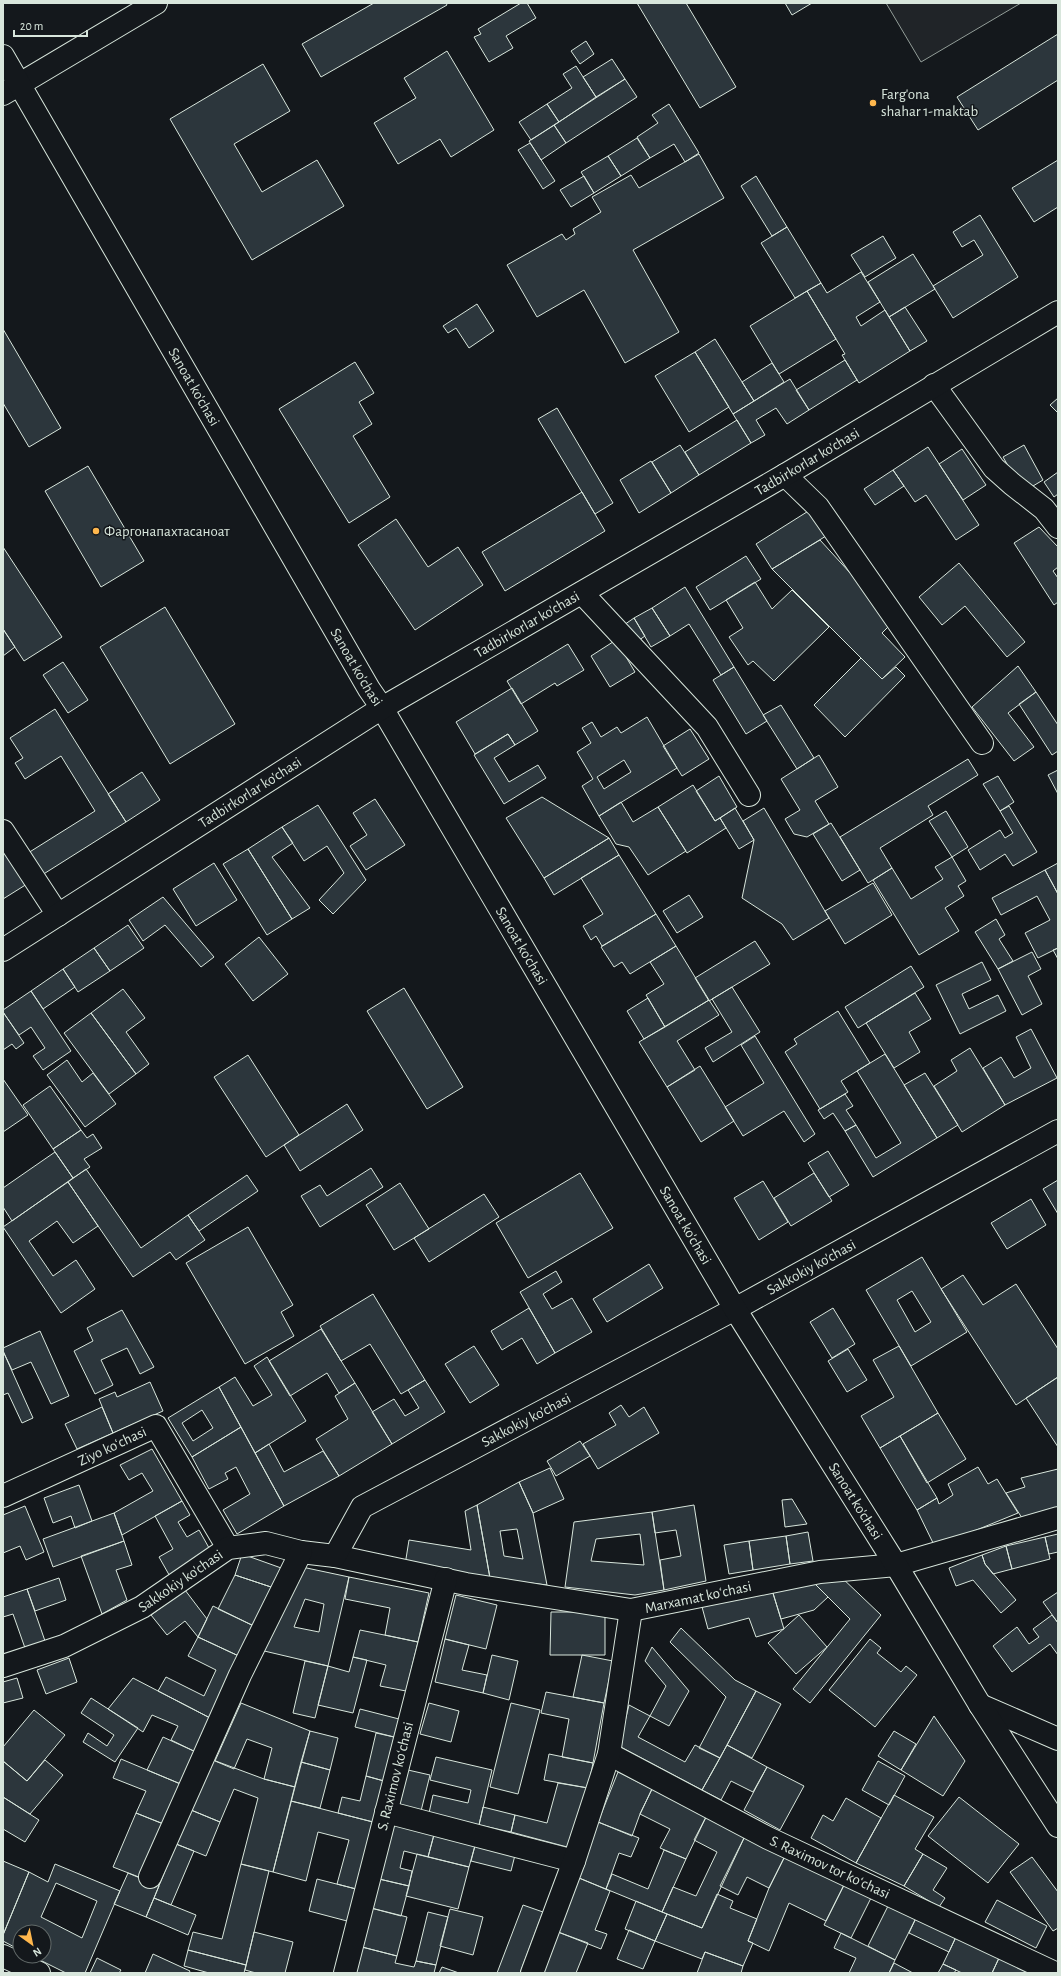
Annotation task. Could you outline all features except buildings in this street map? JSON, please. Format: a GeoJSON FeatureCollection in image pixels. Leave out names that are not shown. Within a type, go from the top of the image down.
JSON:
{"type":"FeatureCollection","features":[{"type":"Feature","properties":{"kind":"street"},"geometry":{"type":"LineString","coordinates":[[11,89],[156,3]]}},
{"type":"Feature","properties":{"kind":"street","name":"Sanoat ko'chasi"},"geometry":{"type":"LineString","coordinates":[[3,56],[11,89],[382,708],[735,1308],[896,1565],[980,1705],[1058,1826]]}},
{"type":"Feature","properties":{"kind":"street","name":"Tadbirkorlar ko'chasi"},"geometry":{"type":"LineString","coordinates":[[3,950],[382,708],[785,475],[1058,312]]}},
{"type":"Feature","properties":{"kind":"street"},"geometry":{"type":"LineString","coordinates":[[934,385],[994,468],[1044,509],[1058,527]]}},
{"type":"Feature","properties":{"kind":"street"},"geometry":{"type":"LineString","coordinates":[[785,475],[818,507],[982,743]]}},
{"type":"Feature","properties":{"kind":"street"},"geometry":{"type":"LineString","coordinates":[[582,592],[707,727],[749,795]]}},
{"type":"Feature","properties":{"kind":"street"},"geometry":{"type":"LineString","coordinates":[[3,831],[58,915]]}},
{"type":"Feature","properties":{"kind":"street","name":"Sakkokiy ko'chasi"},"geometry":{"type":"LineString","coordinates":[[3,1666],[64,1646],[142,1607],[228,1548],[266,1543],[301,1552],[335,1556],[362,1507],[735,1308],[1058,1131]]}},
{"type":"Feature","properties":{"kind":"street","name":"Ziyo koʻchasi"},"geometry":{"type":"LineString","coordinates":[[3,1496],[156,1426],[228,1548]]}},
{"type":"Feature","properties":{"kind":"street","name":"Marxamat koʻchasi"},"geometry":{"type":"LineString","coordinates":[[335,1556],[466,1584],[631,1610],[820,1572],[896,1565],[1058,1518]]}},
{"type":"Feature","properties":{"kind":"street"},"geometry":{"type":"LineString","coordinates":[[150,1877],[240,1676],[301,1552]]}},
{"type":"Feature","properties":{"kind":"street","name":"S. Raximov koʻchasi"},"geometry":{"type":"LineString","coordinates":[[346,1973],[446,1579]]}},
{"type":"Feature","properties":{"kind":"street"},"geometry":{"type":"LineString","coordinates":[[532,1973],[574,1861],[609,1754],[631,1610]]}},
{"type":"Feature","properties":{"kind":"street"},"geometry":{"type":"LineString","coordinates":[[980,1705],[1058,1739]]}},
{"type":"Feature","properties":{"kind":"street","name":"S. Raximov tor koʻchasi"},"geometry":{"type":"LineString","coordinates":[[609,1754],[768,1838],[1055,1973]]}},
{"type":"Feature","properties":{"kind":"street"},"geometry":{"type":"LineString","coordinates":[[386,1812],[574,1861]]}},
{"type":"Feature","properties":{"kind":"street"},"geometry":{"type":"LineString","coordinates":[[7,1963],[39,1973]]}},
{"type":"Feature","properties":{"kind":"shaded area"},"geometry":{"type":"Polygon","coordinates":[[[886,3],[1021,3],[921,62],[886,3]]]}},
{"type":"Feature","properties":{"kind":"place","name":"Farg'ona shahar 1-maktab"},"geometry":{"type":"Point","coordinates":[873,103]}},
{"type":"Feature","properties":{"kind":"place","name":"Фаргонапахтасаноат"},"geometry":{"type":"Point","coordinates":[96,531]}}]}
